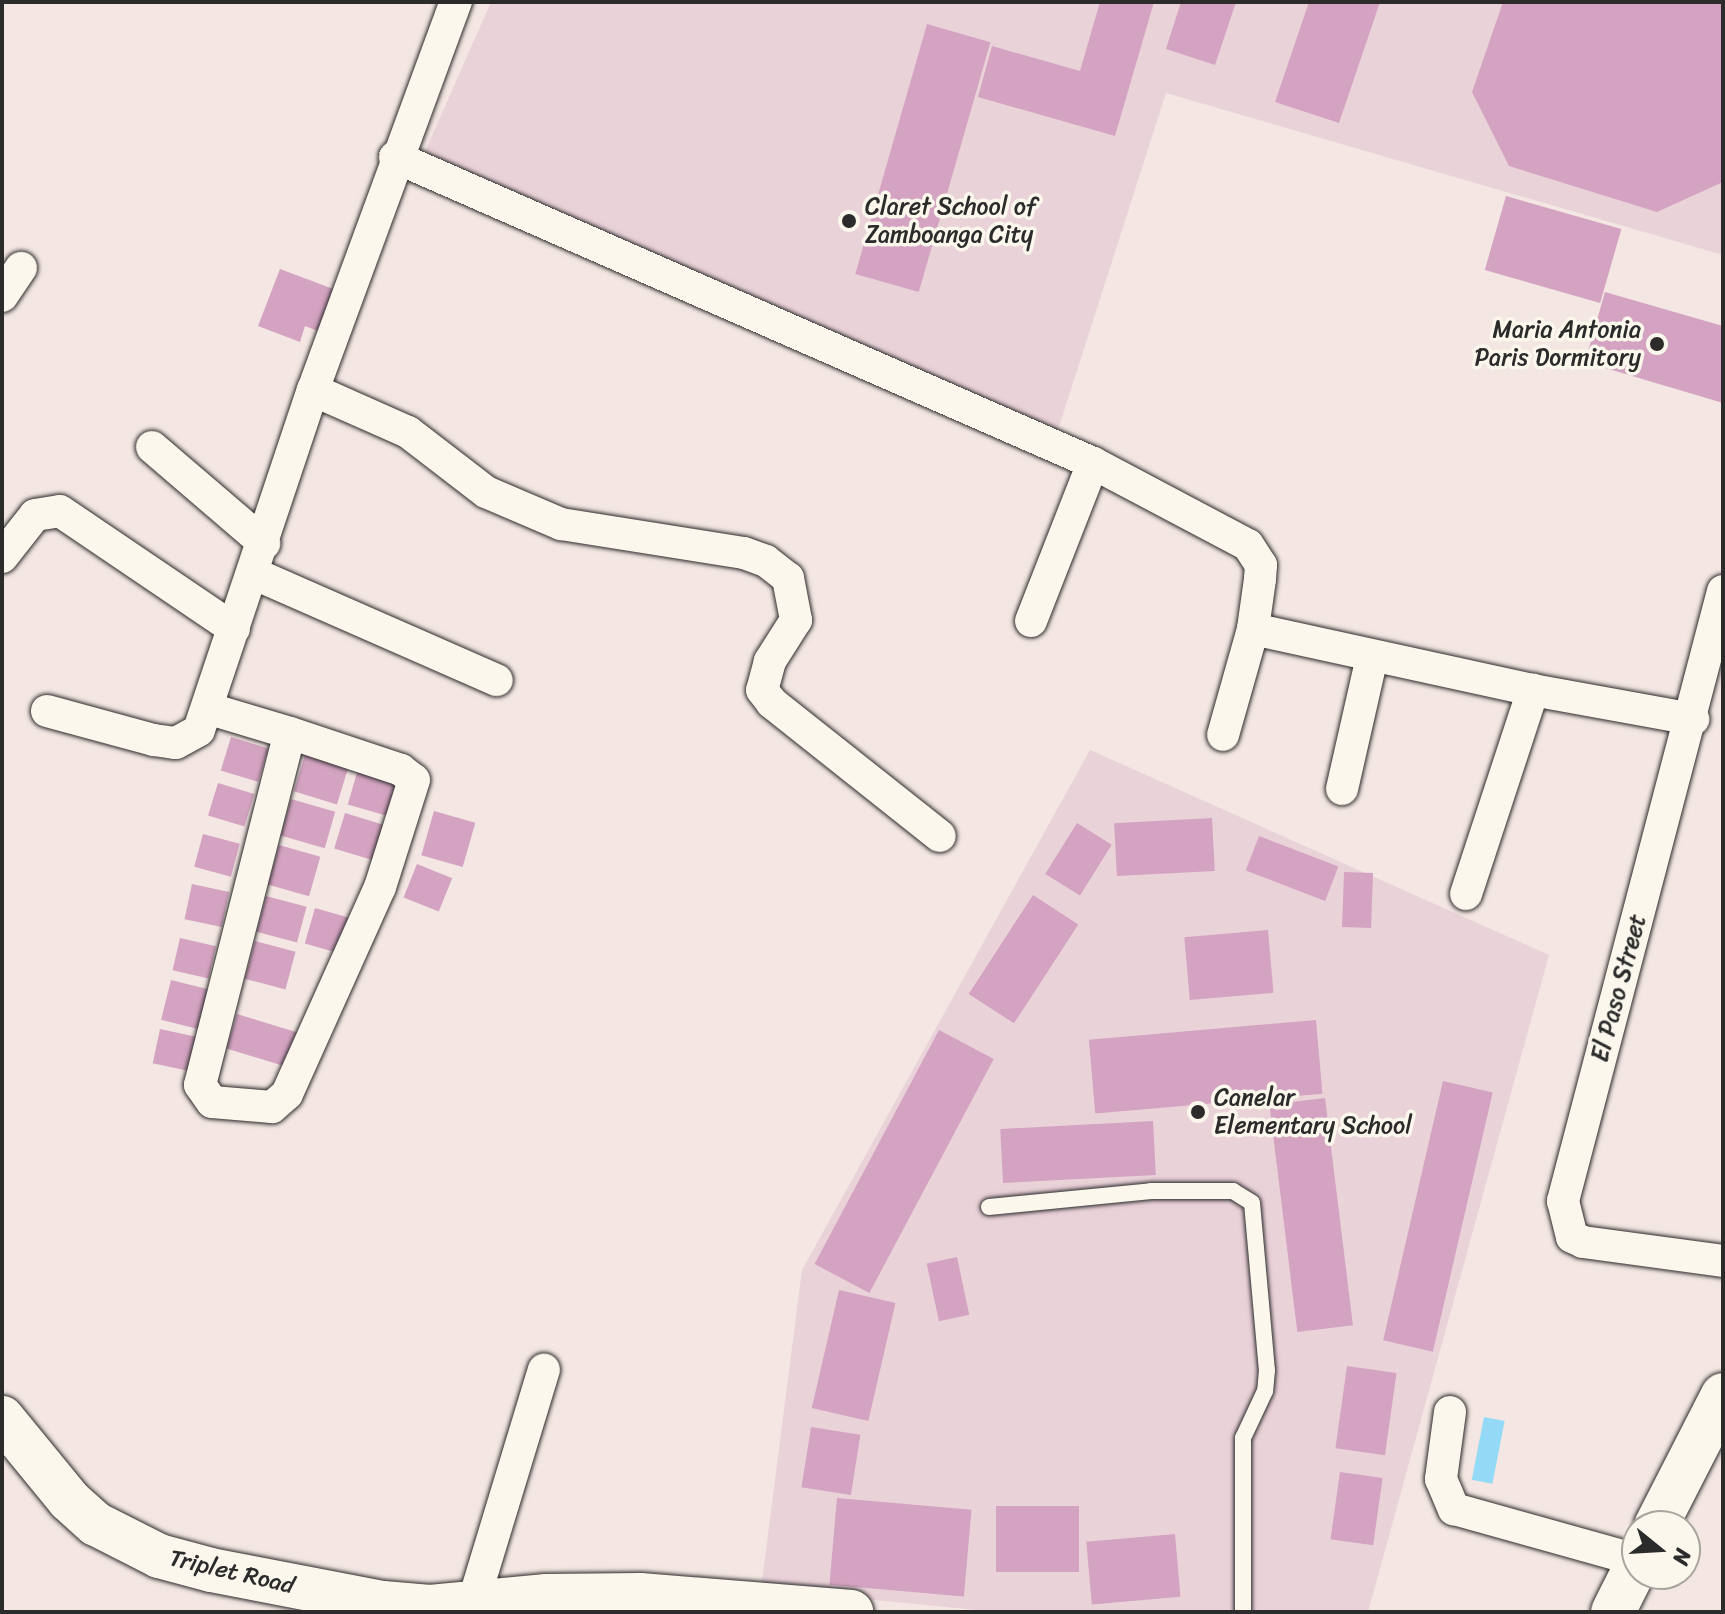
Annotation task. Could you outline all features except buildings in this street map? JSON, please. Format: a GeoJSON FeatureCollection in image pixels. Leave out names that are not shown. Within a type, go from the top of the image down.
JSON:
{"type":"FeatureCollection","features":[{"type":"Feature","properties":{"kind":"street"},"geometry":{"type":"LineString","coordinates":[[47,711],[176,743],[199,730],[210,709],[313,390],[395,157],[456,2]]}},
{"type":"Feature","properties":{"kind":"street"},"geometry":{"type":"LineString","coordinates":[[395,157],[1093,463],[1248,545],[1261,565],[1253,629],[1223,735]]}},
{"type":"Feature","properties":{"kind":"street"},"geometry":{"type":"LineString","coordinates":[[3,298],[21,268]]}},
{"type":"Feature","properties":{"kind":"street"},"geometry":{"type":"LineString","coordinates":[[313,390],[408,432],[486,492],[547,519],[608,534],[744,553],[766,561],[788,578],[796,620],[770,661],[762,690],[772,703],[940,836]]}},
{"type":"Feature","properties":{"kind":"street"},"geometry":{"type":"LineString","coordinates":[[152,447],[259,559],[497,680]]}},
{"type":"Feature","properties":{"kind":"street"},"geometry":{"type":"LineString","coordinates":[[1031,621],[1093,463]]}},
{"type":"Feature","properties":{"kind":"street"},"geometry":{"type":"LineString","coordinates":[[2,557],[35,515],[60,511],[234,629]]}},
{"type":"Feature","properties":{"kind":"street","name":"El Paso Street"},"geometry":{"type":"LineString","coordinates":[[1723,591],[1693,719],[1569,1168],[1564,1217],[1572,1237],[1599,1247],[1723,1261]]}},
{"type":"Feature","properties":{"kind":"street"},"geometry":{"type":"LineString","coordinates":[[1253,629],[1533,690],[1693,719]]}},
{"type":"Feature","properties":{"kind":"street"},"geometry":{"type":"LineString","coordinates":[[1342,789],[1372,657]]}},
{"type":"Feature","properties":{"kind":"street"},"geometry":{"type":"LineString","coordinates":[[1466,894],[1533,690]]}},
{"type":"Feature","properties":{"kind":"street"},"geometry":{"type":"LineString","coordinates":[[210,709],[290,733],[401,770],[414,780],[414,793],[380,887],[287,1094],[272,1107],[212,1102],[200,1085],[290,733]]}},
{"type":"Feature","properties":{"kind":"street"},"geometry":{"type":"LineString","coordinates":[[459,1607],[544,1370]]}},
{"type":"Feature","properties":{"kind":"street"},"geometry":{"type":"LineString","coordinates":[[1664,1510],[1723,1395]]}},
{"type":"Feature","properties":{"kind":"street"},"geometry":{"type":"LineString","coordinates":[[1450,1412],[1441,1479],[1454,1509],[1621,1557]]}},
{"type":"Feature","properties":{"kind":"street","name":"Triplet Road"},"geometry":{"type":"LineString","coordinates":[[2,1418],[69,1500],[120,1538],[159,1556],[301,1600],[459,1607],[640,1595],[851,1612]]}},
{"type":"Feature","properties":{"kind":"street"},"geometry":{"type":"LineString","coordinates":[[1613,1612],[1624,1590]]}},
{"type":"Feature","properties":{"kind":"lane"},"geometry":{"type":"LineString","coordinates":[[989,1207],[1151,1191],[1233,1191],[1252,1203],[1267,1370],[1265,1391],[1243,1438],[1243,1612]]}},
{"type":"Feature","properties":{"kind":"shaded area","name":"Claret School of Zamboanga City"},"geometry":{"type":"Polygon","coordinates":[[[491,2],[1723,2],[1723,255],[1166,93],[1057,433],[423,156],[491,2]]]}},
{"type":"Feature","properties":{"kind":"shaded area","name":"Canelar Elementary School"},"geometry":{"type":"Polygon","coordinates":[[[1090,750],[1549,955],[1368,1612],[997,1612],[761,1589],[802,1270],[1090,750]]]}},
{"type":"Feature","properties":{"kind":"water"},"geometry":{"type":"Polygon","coordinates":[[[1484,1417],[1505,1421],[1492,1484],[1472,1480],[1484,1417]]]}},
{"type":"Feature","properties":{"kind":"place","name":"Claret School of Zamboanga City"},"geometry":{"type":"Point","coordinates":[849,221]}},
{"type":"Feature","properties":{"kind":"place","name":"Maria Antonia Paris Dormitory"},"geometry":{"type":"Point","coordinates":[1657,344]}},
{"type":"Feature","properties":{"kind":"place","name":"Canelar Elementary School"},"geometry":{"type":"Point","coordinates":[1198,1112]}}]}
